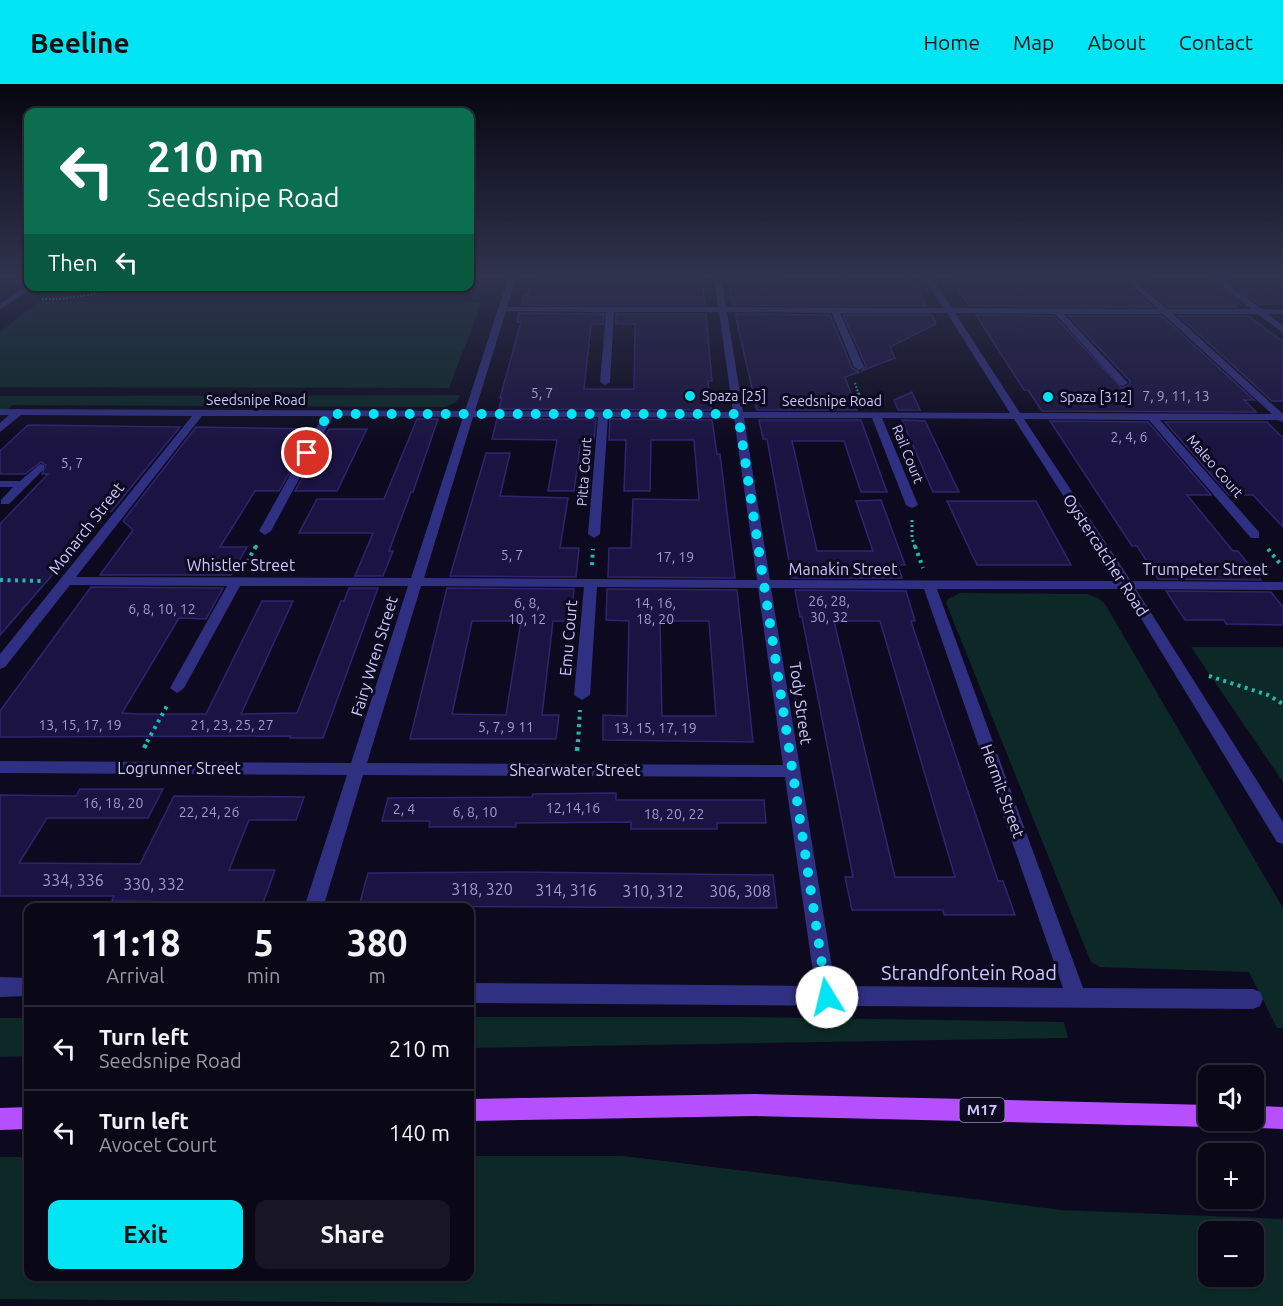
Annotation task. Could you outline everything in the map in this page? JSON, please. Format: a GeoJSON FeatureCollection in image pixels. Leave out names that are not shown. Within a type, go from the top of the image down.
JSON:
{"type":"FeatureCollection","features":[{"type":"Feature","properties":{"kind":"main road","name":"M17"},"geometry":{"type":"LineString","coordinates":[[474,1110],[755,1105],[1198,1116]]}},
{"type":"Feature","properties":{"kind":"main road"},"geometry":{"type":"LineString","coordinates":[[1264,1117],[1283,1118]]}},
{"type":"Feature","properties":{"kind":"main road"},"geometry":{"type":"LineString","coordinates":[[0,1119],[24,1118]]}},
{"type":"Feature","properties":{"kind":"street","name":"Fairy Wren Street"},"geometry":{"type":"LineString","coordinates":[[315,903],[494,332]]}},
{"type":"Feature","properties":{"kind":"street"},"geometry":{"type":"LineString","coordinates":[[605,382],[608,332]]}},
{"type":"Feature","properties":{"kind":"street","name":"Tody Street"},"geometry":{"type":"LineString","coordinates":[[726,332],[766,585],[827,997]]}},
{"type":"Feature","properties":{"kind":"street"},"geometry":{"type":"LineString","coordinates":[[844,332],[859,367]]}},
{"type":"Feature","properties":{"kind":"street","name":"Oystercatcher Road"},"geometry":{"type":"LineString","coordinates":[[963,332],[1126,585],[1283,837]]}},
{"type":"Feature","properties":{"kind":"street"},"geometry":{"type":"LineString","coordinates":[[1076,332],[1123,383]]}},
{"type":"Feature","properties":{"kind":"street"},"geometry":{"type":"LineString","coordinates":[[1187,332],[1282,418]]}},
{"type":"Feature","properties":{"kind":"street","name":"Seedsnipe Road"},"geometry":{"type":"LineString","coordinates":[[0,412],[1282,418]]}},
{"type":"Feature","properties":{"kind":"street"},"geometry":{"type":"LineString","coordinates":[[0,429],[18,412]]}},
{"type":"Feature","properties":{"kind":"street","name":"Monarch Street"},"geometry":{"type":"LineString","coordinates":[[0,664],[199,413]]}},
{"type":"Feature","properties":{"kind":"street"},"geometry":{"type":"LineString","coordinates":[[265,531],[328,414]]}},
{"type":"Feature","properties":{"kind":"street","name":"Pitta Court"},"geometry":{"type":"LineString","coordinates":[[594,534],[603,414]]}},
{"type":"Feature","properties":{"kind":"street","name":"Rail Court"},"geometry":{"type":"LineString","coordinates":[[871,415],[912,505]]}},
{"type":"Feature","properties":{"kind":"street","name":"Maleo Court"},"geometry":{"type":"LineString","coordinates":[[1152,417],[1255,535]]}},
{"type":"Feature","properties":{"kind":"street"},"geometry":{"type":"LineString","coordinates":[[5,502],[40,467]]}},
{"type":"Feature","properties":{"kind":"street"},"geometry":{"type":"LineString","coordinates":[[0,484],[23,484]]}},
{"type":"Feature","properties":{"kind":"street","name":"Whistler Street"},"geometry":{"type":"LineString","coordinates":[[66,581],[416,582]]}},
{"type":"Feature","properties":{"kind":"street"},"geometry":{"type":"LineString","coordinates":[[177,688],[236,582]]}},
{"type":"Feature","properties":{"kind":"street","name":"Manakin Street"},"geometry":{"type":"LineString","coordinates":[[416,582],[1126,585]]}},
{"type":"Feature","properties":{"kind":"street","name":"Emu Court"},"geometry":{"type":"LineString","coordinates":[[582,694],[591,584]]}},
{"type":"Feature","properties":{"kind":"street","name":"Hermit Street"},"geometry":{"type":"LineString","coordinates":[[929,585],[1077,998]]}},
{"type":"Feature","properties":{"kind":"street","name":"Trumpeter Street"},"geometry":{"type":"LineString","coordinates":[[1126,585],[1283,586]]}},
{"type":"Feature","properties":{"kind":"street","name":"Logrunner Street"},"geometry":{"type":"LineString","coordinates":[[0,767],[358,769]]}},
{"type":"Feature","properties":{"kind":"street","name":"Shearwater Street"},"geometry":{"type":"LineString","coordinates":[[358,769],[792,771]]}},
{"type":"Feature","properties":{"kind":"street"},"geometry":{"type":"LineString","coordinates":[[0,987],[24,987]]}},
{"type":"Feature","properties":{"kind":"street","name":"Strandfontein Road"},"geometry":{"type":"LineString","coordinates":[[474,993],[1253,999]]}},
{"type":"Feature","properties":{"kind":"path"},"geometry":{"type":"LineString","coordinates":[[859,367],[855,382],[871,415]]}},
{"type":"Feature","properties":{"kind":"path"},"geometry":{"type":"LineString","coordinates":[[912,505],[912,538],[929,585]]}},
{"type":"Feature","properties":{"kind":"path"},"geometry":{"type":"LineString","coordinates":[[236,582],[265,531]]}},
{"type":"Feature","properties":{"kind":"path"},"geometry":{"type":"LineString","coordinates":[[591,584],[594,534]]}},
{"type":"Feature","properties":{"kind":"path"},"geometry":{"type":"LineString","coordinates":[[0,580],[66,581]]}},
{"type":"Feature","properties":{"kind":"path"},"geometry":{"type":"LineString","coordinates":[[1176,666],[1268,695],[1283,704]]}},
{"type":"Feature","properties":{"kind":"path"},"geometry":{"type":"LineString","coordinates":[[133,768],[177,688]]}},
{"type":"Feature","properties":{"kind":"path"},"geometry":{"type":"LineString","coordinates":[[575,770],[582,694]]}},
{"type":"Feature","properties":{"kind":"green space"},"geometry":{"type":"Polygon","coordinates":[[[0,332],[470,332],[449,388],[0,387],[0,332]]]}},
{"type":"Feature","properties":{"kind":"green space"},"geometry":{"type":"Polygon","coordinates":[[[460,395],[456,402],[445,407],[12,405],[0,416],[0,396],[460,395]]]}},
{"type":"Feature","properties":{"kind":"green space"},"geometry":{"type":"Polygon","coordinates":[[[960,593],[1087,594],[1098,598],[1105,604],[1283,908],[1283,1028],[1277,1028],[1249,972],[1100,967],[1091,962],[946,603],[948,599],[960,593]]]}},
{"type":"Feature","properties":{"kind":"green space"},"geometry":{"type":"Polygon","coordinates":[[[1191,647],[1283,647],[1283,782],[1191,647]]]}},
{"type":"Feature","properties":{"kind":"green space"},"geometry":{"type":"Polygon","coordinates":[[[474,1017],[741,1017],[1064,1022],[1068,1038],[474,1048],[474,1017]]]}},
{"type":"Feature","properties":{"kind":"green space"},"geometry":{"type":"Polygon","coordinates":[[[0,1018],[24,1018],[24,1056],[0,1057],[0,1018]]]}},
{"type":"Feature","properties":{"kind":"green space"},"geometry":{"type":"Polygon","coordinates":[[[474,1156],[623,1156],[1062,1210],[1283,1219],[1283,1306],[810,1306],[0,1299],[0,1157],[24,1157],[24,1281],[474,1281],[474,1156]]]}},
{"type":"Feature","properties":{"kind":"building"},"geometry":{"type":"Polygon","coordinates":[[[518,332],[590,332],[584,389],[634,389],[635,332],[708,332],[712,381],[708,381],[711,410],[499,409],[502,398],[500,398],[518,332]]]}},
{"type":"Feature","properties":{"kind":"building"},"geometry":{"type":"Polygon","coordinates":[[[739,332],[837,332],[852,368],[859,372],[845,377],[857,410],[757,410],[739,332]]]}},
{"type":"Feature","properties":{"kind":"building"},"geometry":{"type":"Polygon","coordinates":[[[851,332],[920,332],[890,347],[895,358],[861,371],[866,366],[851,332]]]}},
{"type":"Feature","properties":{"kind":"building"},"geometry":{"type":"Polygon","coordinates":[[[987,332],[1069,332],[1122,388],[1129,385],[1130,381],[1084,332],[1180,332],[1254,400],[1244,400],[1256,412],[1042,411],[1028,390],[1024,390],[987,332]]]}},
{"type":"Feature","properties":{"kind":"building"},"geometry":{"type":"Polygon","coordinates":[[[1197,332],[1270,332],[1283,342],[1283,401],[1272,401],[1197,332]]]}},
{"type":"Feature","properties":{"kind":"building"},"geometry":{"type":"Polygon","coordinates":[[[912,392],[920,410],[898,410],[894,400],[912,392]]]}},
{"type":"Feature","properties":{"kind":"building"},"geometry":{"type":"Polygon","coordinates":[[[417,419],[438,419],[413,492],[411,492],[389,551],[393,551],[383,576],[355,576],[373,533],[299,533],[317,499],[384,499],[417,419]]]}},
{"type":"Feature","properties":{"kind":"building"},"geometry":{"type":"Polygon","coordinates":[[[497,419],[596,419],[594,440],[581,440],[574,491],[548,491],[557,440],[492,439],[497,419]]]}},
{"type":"Feature","properties":{"kind":"building"},"geometry":{"type":"Polygon","coordinates":[[[610,419],[712,420],[717,454],[720,454],[735,578],[608,577],[609,548],[631,548],[633,499],[699,500],[694,440],[651,440],[650,491],[624,491],[626,440],[609,440],[610,419]]]}},
{"type":"Feature","properties":{"kind":"building"},"geometry":{"type":"Polygon","coordinates":[[[759,420],[861,420],[887,492],[861,492],[844,441],[792,441],[817,551],[873,551],[856,501],[881,500],[905,565],[898,565],[902,578],[792,578],[767,439],[763,439],[759,420]]]}},
{"type":"Feature","properties":{"kind":"building"},"geometry":{"type":"Polygon","coordinates":[[[902,420],[925,421],[959,492],[933,492],[902,420]]]}},
{"type":"Feature","properties":{"kind":"building"},"geometry":{"type":"Polygon","coordinates":[[[1050,421],[1148,422],[1211,495],[1187,495],[1233,551],[1238,551],[1261,580],[1158,579],[1137,546],[1132,546],[1050,421]]]}},
{"type":"Feature","properties":{"kind":"building"},"geometry":{"type":"Polygon","coordinates":[[[1165,422],[1267,422],[1283,438],[1283,527],[1253,495],[1229,495],[1165,422]]]}},
{"type":"Feature","properties":{"kind":"building"},"geometry":{"type":"Polygon","coordinates":[[[28,425],[180,427],[111,512],[109,510],[0,635],[0,524],[48,474],[42,474],[46,465],[41,462],[25,474],[0,474],[0,451],[28,425]]]}},
{"type":"Feature","properties":{"kind":"building"},"geometry":{"type":"Polygon","coordinates":[[[196,427],[313,429],[279,491],[255,491],[220,547],[247,547],[231,575],[100,575],[133,530],[123,521],[196,427]]]}},
{"type":"Feature","properties":{"kind":"building"},"geometry":{"type":"Polygon","coordinates":[[[329,429],[367,429],[337,491],[295,491],[329,429]]]}},
{"type":"Feature","properties":{"kind":"building"},"geometry":{"type":"Polygon","coordinates":[[[486,453],[510,453],[500,496],[568,498],[560,548],[579,548],[576,577],[450,576],[486,453]]]}},
{"type":"Feature","properties":{"kind":"building"},"geometry":{"type":"Polygon","coordinates":[[[947,501],[1036,501],[1071,565],[977,565],[947,501]]]}},
{"type":"Feature","properties":{"kind":"building"},"geometry":{"type":"Polygon","coordinates":[[[91,587],[223,588],[206,619],[179,618],[122,713],[139,714],[206,714],[262,601],[293,601],[241,714],[297,713],[341,601],[344,601],[349,588],[378,588],[323,738],[290,738],[291,736],[0,737],[0,711],[91,587]]]}},
{"type":"Feature","properties":{"kind":"building"},"geometry":{"type":"Polygon","coordinates":[[[447,588],[574,589],[571,621],[553,621],[542,715],[559,715],[556,739],[410,739],[447,588]],[[472,621],[452,714],[506,715],[521,621],[472,621]]]}},
{"type":"Feature","properties":{"kind":"building"},"geometry":{"type":"Polygon","coordinates":[[[607,589],[737,590],[753,742],[603,740],[603,715],[627,716],[629,621],[606,620],[607,589]],[[660,621],[662,716],[716,716],[709,621],[660,621]]]}},
{"type":"Feature","properties":{"kind":"building"},"geometry":{"type":"Polygon","coordinates":[[[795,590],[906,591],[915,621],[911,621],[939,706],[998,881],[1003,881],[1015,915],[944,915],[943,910],[852,910],[845,877],[853,877],[802,617],[800,617],[795,590]],[[834,621],[895,877],[955,877],[880,621],[834,621]]]}},
{"type":"Feature","properties":{"kind":"building"},"geometry":{"type":"Polygon","coordinates":[[[1166,591],[1271,592],[1283,607],[1283,625],[1226,624],[1224,620],[1185,620],[1166,591]]]}},
{"type":"Feature","properties":{"kind":"building"},"geometry":{"type":"Polygon","coordinates":[[[80,789],[163,789],[148,818],[47,818],[19,863],[140,864],[174,796],[304,797],[296,820],[249,820],[229,870],[275,870],[263,903],[112,901],[114,896],[0,896],[0,795],[76,796],[80,789]]]}},
{"type":"Feature","properties":{"kind":"building"},"geometry":{"type":"Polygon","coordinates":[[[616,793],[616,800],[764,800],[766,823],[717,823],[717,829],[631,829],[631,822],[516,823],[516,827],[429,827],[430,821],[382,821],[388,798],[532,797],[533,794],[616,793]]]}},
{"type":"Feature","properties":{"kind":"building"},"geometry":{"type":"Polygon","coordinates":[[[368,873],[773,875],[777,908],[474,907],[474,903],[360,903],[368,873]]]}},
{"type":"Feature","properties":{"kind":"place","name":"Spaza [25]"},"geometry":{"type":"Point","coordinates":[690,396]}},
{"type":"Feature","properties":{"kind":"place","name":"Spaza [312]"},"geometry":{"type":"Point","coordinates":[1048,397]}},
{"type":"Feature","properties":{"kind":"route"},"geometry":{"type":"LineString","coordinates":[[307,453],[328,414],[738,414],[766,585],[827,997]]}}]}
